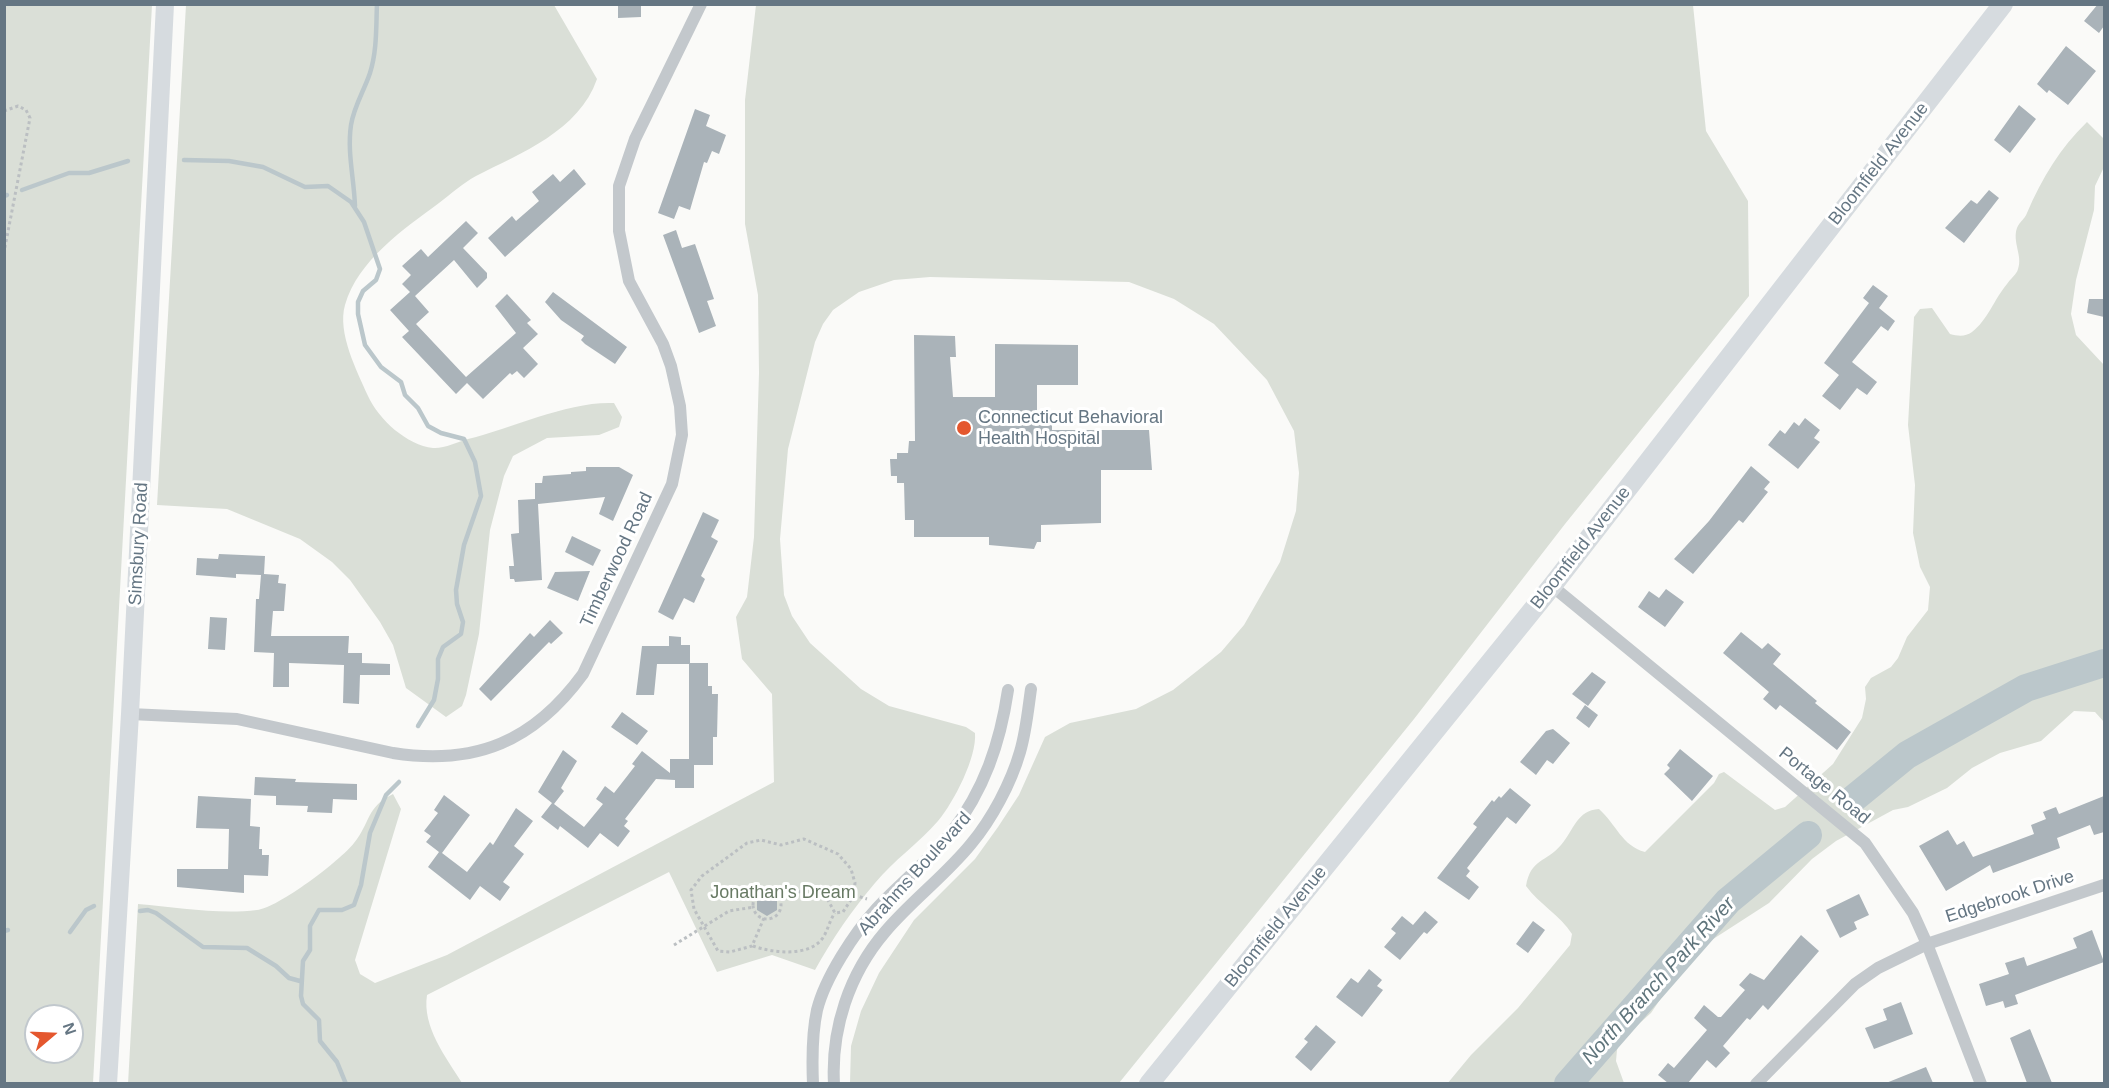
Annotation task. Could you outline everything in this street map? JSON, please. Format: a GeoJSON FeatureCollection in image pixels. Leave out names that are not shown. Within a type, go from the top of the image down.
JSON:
{"type":"FeatureCollection","features":[{"type":"Feature","properties":{"kind":"main road","name":"Simsbury Road"},"geometry":{"type":"LineString","coordinates":[[108,1083],[130,714],[165,4]]}},
{"type":"Feature","properties":{"kind":"main road","name":"Bloomfield Avenue"},"geometry":{"type":"LineString","coordinates":[[1149,1083],[1552,586],[2002,4]]}},
{"type":"Feature","properties":{"kind":"street","name":"Timberwood Road"},"geometry":{"type":"LineString","coordinates":[[130,714],[220,717],[393,753],[413,756],[456,755],[495,747],[517,738],[547,716],[570,692],[584,674],[672,484],[678,458],[682,435],[676,385],[663,344],[629,281],[619,231],[619,186],[635,139],[701,4]]}},
{"type":"Feature","properties":{"kind":"street","name":"Portage Road"},"geometry":{"type":"LineString","coordinates":[[1552,586],[1865,843],[1913,914],[1981,1083]]}},
{"type":"Feature","properties":{"kind":"street","name":"Abrahms Boulevard"},"geometry":{"type":"LineString","coordinates":[[834,1083],[836,1037],[843,1010],[858,972],[884,932],[971,844],[989,817],[1020,752],[1031,689]]}},
{"type":"Feature","properties":{"kind":"street","name":"Abrahms Boulevard"},"geometry":{"type":"LineString","coordinates":[[813,1083],[817,1011],[833,973],[863,925],[935,851],[976,797],[990,768],[1002,730],[1008,690]]}},
{"type":"Feature","properties":{"kind":"street","name":"Edgebrook Drive"},"geometry":{"type":"LineString","coordinates":[[1756,1083],[1855,984],[1878,968],[1927,944],[2104,885]]}},
{"type":"Feature","properties":{"kind":"path"},"geometry":{"type":"LineString","coordinates":[[4,111],[18,106],[26,110],[30,118],[4,252]]}},
{"type":"Feature","properties":{"kind":"path"},"geometry":{"type":"LineString","coordinates":[[804,839],[826,848],[847,862],[851,869],[854,896],[846,910],[835,913],[823,938],[799,952],[752,946],[720,952],[713,946],[693,905],[692,890],[694,883],[747,843],[757,840],[781,845],[804,839]]}},
{"type":"Feature","properties":{"kind":"path"},"geometry":{"type":"LineString","coordinates":[[780,900],[808,888],[820,888],[835,913]]}},
{"type":"Feature","properties":{"kind":"path"},"geometry":{"type":"LineString","coordinates":[[765,892],[775,894],[780,900],[779,913],[773,918],[764,918],[757,914],[754,906],[756,897],[765,892]]}},
{"type":"Feature","properties":{"kind":"path"},"geometry":{"type":"LineString","coordinates":[[854,896],[867,899]]}},
{"type":"Feature","properties":{"kind":"path"},"geometry":{"type":"LineString","coordinates":[[674,945],[729,911],[754,906]]}},
{"type":"Feature","properties":{"kind":"path"},"geometry":{"type":"LineString","coordinates":[[752,946],[764,918]]}},
{"type":"Feature","properties":{"kind":"green space"},"geometry":{"type":"Polygon","coordinates":[[[5,4],[152,5],[93,1083],[5,1083],[5,4]]]}},
{"type":"Feature","properties":{"kind":"green space"},"geometry":{"type":"Polygon","coordinates":[[[186,5],[554,5],[597,79],[577,113],[563,126],[529,149],[466,182],[397,235],[360,274],[345,305],[343,316],[346,340],[368,396],[379,414],[395,430],[413,442],[433,448],[441,447],[578,406],[614,403],[622,417],[619,427],[599,435],[547,438],[513,456],[504,476],[490,530],[479,634],[466,695],[462,706],[446,717],[406,688],[393,645],[380,622],[350,580],[332,562],[300,539],[227,509],[157,505],[186,5]]]}},
{"type":"Feature","properties":{"kind":"green space","name":"Jonathan's Dream"},"geometry":{"type":"Polygon","coordinates":[[[756,5],[1693,5],[1706,131],[1748,201],[1749,296],[1565,524],[1414,719],[1119,1083],[850,1083],[851,1046],[861,1011],[879,973],[914,920],[975,859],[998,827],[1019,795],[1045,737],[1070,723],[1136,709],[1173,690],[1221,652],[1244,625],[1280,562],[1296,511],[1299,473],[1294,431],[1267,380],[1214,324],[1174,299],[1129,282],[930,277],[894,280],[859,292],[833,310],[823,324],[815,342],[788,449],[780,539],[784,595],[792,616],[810,643],[861,689],[889,706],[966,727],[975,733],[975,743],[963,779],[944,813],[867,893],[835,936],[815,970],[772,955],[717,972],[669,872],[427,995],[426,1007],[432,1030],[462,1083],[128,1084],[138,904],[228,912],[267,907],[308,882],[347,851],[373,810],[393,794],[401,809],[355,960],[360,974],[375,983],[447,955],[774,782],[772,694],[742,659],[736,617],[747,597],[754,537],[759,373],[758,295],[745,224],[745,100],[756,5]]]}},
{"type":"Feature","properties":{"kind":"green space"},"geometry":{"type":"Polygon","coordinates":[[[2087,122],[2104,139],[2104,167],[2095,186],[2094,210],[2076,280],[2071,314],[2076,335],[2104,365],[2104,722],[2095,712],[2074,711],[2041,741],[2000,753],[1972,768],[1947,788],[1908,807],[1893,810],[1836,841],[1812,859],[1769,903],[1704,945],[1670,985],[1651,1013],[1621,1040],[1616,1061],[1624,1083],[1447,1084],[1471,1055],[1518,1008],[1570,945],[1572,934],[1567,927],[1526,886],[1531,870],[1561,845],[1581,817],[1592,810],[1599,809],[1630,845],[1645,852],[1714,783],[1719,774],[1724,772],[1775,810],[1785,807],[1833,764],[1862,718],[1866,699],[1865,687],[1871,678],[1891,667],[1898,658],[1907,637],[1928,610],[1930,587],[1920,567],[1913,533],[1915,485],[1908,425],[1914,317],[1920,309],[1932,308],[1950,334],[1959,336],[1969,334],[1987,316],[2017,271],[2019,259],[2016,233],[2018,226],[2052,164],[2087,122]]]}},
{"type":"Feature","properties":{"kind":"building"},"geometry":{"type":"Polygon","coordinates":[[[618,4],[641,4],[641,17],[618,18],[618,4]]]}},
{"type":"Feature","properties":{"kind":"building"},"geometry":{"type":"Polygon","coordinates":[[[2098,4],[2104,4],[2104,26],[2099,33],[2084,21],[2098,4]]]}},
{"type":"Feature","properties":{"kind":"building"},"geometry":{"type":"Polygon","coordinates":[[[2066,46],[2096,71],[2068,105],[2049,90],[2047,93],[2037,84],[2066,46]]]}},
{"type":"Feature","properties":{"kind":"building"},"geometry":{"type":"Polygon","coordinates":[[[2019,105],[2036,119],[2010,153],[1994,140],[2019,105]]]}},
{"type":"Feature","properties":{"kind":"building"},"geometry":{"type":"Polygon","coordinates":[[[695,109],[710,115],[706,126],[726,135],[719,154],[712,151],[707,163],[704,162],[690,210],[679,206],[674,219],[658,213],[695,109]]]}},
{"type":"Feature","properties":{"kind":"building"},"geometry":{"type":"Polygon","coordinates":[[[574,169],[586,184],[505,257],[488,238],[512,216],[516,221],[539,201],[532,192],[553,174],[560,182],[574,169]]]}},
{"type":"Feature","properties":{"kind":"building"},"geometry":{"type":"Polygon","coordinates":[[[1989,190],[1999,198],[1964,243],[1945,228],[1971,200],[1977,204],[1989,190]]]}},
{"type":"Feature","properties":{"kind":"building"},"geometry":{"type":"Polygon","coordinates":[[[466,221],[478,233],[463,248],[487,273],[487,278],[477,288],[454,260],[415,296],[429,312],[416,324],[466,377],[516,333],[495,306],[507,294],[531,320],[527,323],[538,334],[523,348],[538,364],[524,378],[517,371],[512,375],[510,373],[483,399],[467,383],[456,394],[402,337],[409,331],[390,310],[410,292],[402,284],[411,275],[402,266],[421,249],[428,257],[466,221]]]}},
{"type":"Feature","properties":{"kind":"building"},"geometry":{"type":"Polygon","coordinates":[[[676,230],[682,248],[695,244],[714,299],[707,301],[716,326],[699,333],[663,235],[676,230]]]}},
{"type":"Feature","properties":{"kind":"building"},"geometry":{"type":"Polygon","coordinates":[[[1873,285],[1888,296],[1879,308],[1895,321],[1888,331],[1881,326],[1852,362],[1877,382],[1867,395],[1857,388],[1840,410],[1822,396],[1839,375],[1824,363],[1869,303],[1863,298],[1873,285]]]}},
{"type":"Feature","properties":{"kind":"building"},"geometry":{"type":"Polygon","coordinates":[[[553,292],[627,347],[615,364],[585,344],[581,340],[584,336],[561,320],[545,302],[553,292]]]}},
{"type":"Feature","properties":{"kind":"building"},"geometry":{"type":"Polygon","coordinates":[[[2089,299],[2104,299],[2104,317],[2087,313],[2089,299]]]}},
{"type":"Feature","properties":{"kind":"building"},"geometry":{"type":"Polygon","coordinates":[[[914,335],[955,336],[956,357],[950,357],[953,397],[995,397],[995,344],[1078,345],[1078,385],[1037,385],[1037,420],[1052,420],[1052,430],[1149,430],[1152,470],[1101,470],[1101,523],[1041,525],[1041,542],[1037,542],[1034,549],[989,545],[989,537],[914,537],[914,520],[905,520],[904,483],[897,483],[897,476],[891,476],[890,459],[897,459],[897,453],[908,453],[909,441],[915,441],[914,335]]]}},
{"type":"Feature","properties":{"kind":"building"},"geometry":{"type":"Polygon","coordinates":[[[1805,418],[1820,430],[1814,438],[1820,442],[1798,469],[1768,445],[1780,430],[1785,434],[1794,422],[1799,426],[1805,418]]]}},
{"type":"Feature","properties":{"kind":"building"},"geometry":{"type":"Polygon","coordinates":[[[1751,466],[1770,482],[1764,489],[1768,492],[1743,523],[1739,520],[1693,574],[1674,559],[1709,521],[1751,466]]]}},
{"type":"Feature","properties":{"kind":"building"},"geometry":{"type":"Polygon","coordinates":[[[586,467],[619,467],[633,475],[613,521],[599,514],[605,497],[538,504],[542,580],[515,582],[514,579],[510,579],[509,566],[514,566],[511,534],[519,533],[518,500],[535,499],[535,483],[542,483],[543,476],[586,471],[586,467]]]}},
{"type":"Feature","properties":{"kind":"building"},"geometry":{"type":"Polygon","coordinates":[[[703,512],[719,520],[711,537],[718,541],[701,576],[705,579],[694,603],[684,598],[673,620],[658,612],[703,512]]]}},
{"type":"Feature","properties":{"kind":"building"},"geometry":{"type":"Polygon","coordinates":[[[572,536],[601,550],[593,566],[565,552],[572,536]]]}},
{"type":"Feature","properties":{"kind":"building"},"geometry":{"type":"Polygon","coordinates":[[[219,554],[265,556],[264,574],[279,575],[278,583],[286,584],[284,611],[273,611],[271,636],[349,636],[348,653],[362,653],[362,663],[390,664],[390,675],[360,675],[359,704],[343,703],[344,665],[289,663],[289,687],[273,687],[274,653],[254,652],[256,599],[259,599],[261,575],[236,574],[236,578],[196,575],[197,558],[218,559],[219,554]]]}},
{"type":"Feature","properties":{"kind":"building"},"geometry":{"type":"Polygon","coordinates":[[[590,571],[578,601],[547,588],[555,572],[590,571]]]}},
{"type":"Feature","properties":{"kind":"building"},"geometry":{"type":"Polygon","coordinates":[[[1666,589],[1684,602],[1665,627],[1638,607],[1649,591],[1659,598],[1666,589]]]}},
{"type":"Feature","properties":{"kind":"building"},"geometry":{"type":"Polygon","coordinates":[[[210,617],[227,618],[225,650],[208,649],[210,617]]]}},
{"type":"Feature","properties":{"kind":"building"},"geometry":{"type":"Polygon","coordinates":[[[550,620],[563,633],[551,644],[549,642],[491,701],[479,689],[530,633],[534,637],[550,620]]]}},
{"type":"Feature","properties":{"kind":"building"},"geometry":{"type":"Polygon","coordinates":[[[1741,632],[1762,649],[1768,643],[1781,654],[1773,664],[1851,732],[1837,750],[1780,705],[1776,710],[1763,699],[1769,692],[1723,653],[1741,632]]]}},
{"type":"Feature","properties":{"kind":"building"},"geometry":{"type":"Polygon","coordinates":[[[669,636],[681,637],[681,645],[690,645],[690,663],[708,663],[708,686],[712,686],[712,694],[718,694],[717,737],[713,737],[713,765],[694,765],[694,788],[675,788],[675,780],[656,779],[625,819],[628,821],[624,826],[630,831],[618,847],[600,833],[588,848],[560,826],[558,830],[541,817],[552,803],[538,792],[563,750],[577,761],[561,788],[564,791],[554,804],[584,827],[603,804],[596,799],[605,786],[614,793],[635,766],[632,764],[642,751],[670,773],[670,759],[689,759],[689,664],[657,664],[654,695],[636,695],[642,646],[669,646],[669,636]]]}},
{"type":"Feature","properties":{"kind":"building"},"geometry":{"type":"Polygon","coordinates":[[[1592,672],[1606,682],[1588,706],[1572,694],[1592,672]]]}},
{"type":"Feature","properties":{"kind":"building"},"geometry":{"type":"Polygon","coordinates":[[[1585,705],[1598,715],[1589,728],[1576,718],[1585,705]]]}},
{"type":"Feature","properties":{"kind":"building"},"geometry":{"type":"Polygon","coordinates":[[[622,712],[648,731],[637,745],[611,727],[622,712]]]}},
{"type":"Feature","properties":{"kind":"building"},"geometry":{"type":"Polygon","coordinates":[[[1553,729],[1570,743],[1553,764],[1547,760],[1536,775],[1520,762],[1546,731],[1553,729]]]}},
{"type":"Feature","properties":{"kind":"building"},"geometry":{"type":"Polygon","coordinates":[[[1680,749],[1713,776],[1692,801],[1664,774],[1670,768],[1667,765],[1680,749]]]}},
{"type":"Feature","properties":{"kind":"building"},"geometry":{"type":"Polygon","coordinates":[[[255,777],[296,779],[295,782],[357,784],[357,800],[333,799],[332,813],[307,812],[308,806],[276,805],[276,796],[254,795],[255,777]]]}},
{"type":"Feature","properties":{"kind":"building"},"geometry":{"type":"Polygon","coordinates":[[[1510,788],[1531,805],[1516,824],[1507,817],[1467,868],[1470,871],[1466,876],[1479,887],[1469,900],[1437,878],[1477,827],[1473,824],[1492,800],[1494,802],[1499,796],[1501,798],[1510,788]]]}},
{"type":"Feature","properties":{"kind":"building"},"geometry":{"type":"Polygon","coordinates":[[[444,795],[470,815],[442,853],[467,872],[490,842],[493,845],[516,808],[533,821],[514,846],[524,854],[503,882],[510,887],[500,901],[480,886],[470,900],[428,867],[439,852],[426,842],[431,836],[424,831],[438,813],[434,810],[444,795]]]}},
{"type":"Feature","properties":{"kind":"building"},"geometry":{"type":"Polygon","coordinates":[[[198,796],[251,799],[250,826],[260,827],[259,849],[262,849],[262,855],[269,855],[268,876],[244,875],[244,893],[177,887],[177,869],[228,869],[229,829],[196,828],[198,796]]]}},
{"type":"Feature","properties":{"kind":"building"},"geometry":{"type":"Polygon","coordinates":[[[2104,796],[2104,832],[2094,835],[2090,825],[2057,838],[2060,848],[1993,873],[1990,865],[1946,891],[1919,846],[1948,830],[1957,845],[1964,841],[1973,857],[2034,834],[2031,825],[2046,819],[2043,812],[2056,807],[2059,814],[2104,796]]]}},
{"type":"Feature","properties":{"kind":"building"},"geometry":{"type":"Polygon","coordinates":[[[767,893],[777,899],[777,910],[767,916],[757,910],[757,898],[767,893]]]}},
{"type":"Feature","properties":{"kind":"building"},"geometry":{"type":"Polygon","coordinates":[[[1859,894],[1869,915],[1854,922],[1857,929],[1840,938],[1826,910],[1859,894]]]}},
{"type":"Feature","properties":{"kind":"building"},"geometry":{"type":"Polygon","coordinates":[[[1425,911],[1438,922],[1427,934],[1424,932],[1400,960],[1384,947],[1396,933],[1391,929],[1402,916],[1413,925],[1425,911]]]}},
{"type":"Feature","properties":{"kind":"building"},"geometry":{"type":"Polygon","coordinates":[[[1533,921],[1545,930],[1528,953],[1516,944],[1533,921]]]}},
{"type":"Feature","properties":{"kind":"building"},"geometry":{"type":"Polygon","coordinates":[[[2092,930],[2104,962],[2015,995],[2018,1004],[2005,1008],[2003,1001],[1986,1006],[1979,984],[2009,974],[2005,963],[2024,957],[2027,966],[2077,948],[2073,938],[2092,930]]]}},
{"type":"Feature","properties":{"kind":"building"},"geometry":{"type":"Polygon","coordinates":[[[1801,935],[1819,951],[1768,1010],[1763,1005],[1750,1020],[1747,1018],[1723,1046],[1730,1053],[1716,1068],[1707,1060],[1688,1083],[1668,1083],[1658,1075],[1668,1063],[1674,1068],[1707,1030],[1694,1018],[1704,1005],[1721,1017],[1745,990],[1739,985],[1750,973],[1764,980],[1801,935]]]}},
{"type":"Feature","properties":{"kind":"building"},"geometry":{"type":"Polygon","coordinates":[[[1369,969],[1382,980],[1377,986],[1383,990],[1362,1017],[1336,997],[1351,978],[1358,983],[1369,969]]]}},
{"type":"Feature","properties":{"kind":"building"},"geometry":{"type":"Polygon","coordinates":[[[1901,1002],[1913,1034],[1874,1049],[1865,1028],[1887,1020],[1883,1009],[1901,1002]]]}},
{"type":"Feature","properties":{"kind":"building"},"geometry":{"type":"Polygon","coordinates":[[[1316,1025],[1336,1042],[1311,1071],[1295,1057],[1308,1042],[1304,1039],[1316,1025]]]}},
{"type":"Feature","properties":{"kind":"building"},"geometry":{"type":"Polygon","coordinates":[[[2030,1029],[2052,1083],[2027,1083],[2010,1038],[2030,1029]]]}},
{"type":"Feature","properties":{"kind":"building"},"geometry":{"type":"Polygon","coordinates":[[[1926,1067],[1933,1083],[1886,1083],[1926,1067]]]}},
{"type":"Feature","properties":{"kind":"waterway"},"geometry":{"type":"LineString","coordinates":[[355,206],[350,155],[351,125],[354,111],[368,80],[374,56],[377,4]]}},
{"type":"Feature","properties":{"kind":"waterway"},"geometry":{"type":"LineString","coordinates":[[184,160],[229,161],[263,167],[305,187],[328,186],[351,202],[364,222],[380,269],[376,280],[363,291],[358,302],[358,314],[365,345],[381,367],[401,382],[405,395],[418,408],[428,426],[441,433],[464,439],[475,462],[481,496],[464,545],[456,590],[457,604],[463,622],[461,634],[443,647],[438,659],[438,679],[434,700],[418,726]]}},
{"type":"Feature","properties":{"kind":"waterway"},"geometry":{"type":"LineString","coordinates":[[22,190],[69,173],[89,173],[128,161]]}},
{"type":"Feature","properties":{"kind":"waterway","name":"North Branch Park River"},"geometry":{"type":"LineString","coordinates":[[1853,799],[1907,755],[2026,688],[2104,663]]}},
{"type":"Feature","properties":{"kind":"waterway"},"geometry":{"type":"LineString","coordinates":[[346,1084],[337,1062],[320,1041],[319,1020],[303,1004],[301,996],[303,961],[310,950],[310,926],[319,910],[342,910],[354,905],[361,885],[370,833],[386,795],[399,782]]}},
{"type":"Feature","properties":{"kind":"waterway","name":"North Branch Park River"},"geometry":{"type":"LineString","coordinates":[[1568,1084],[1728,901],[1808,835]]}},
{"type":"Feature","properties":{"kind":"waterway"},"geometry":{"type":"LineString","coordinates":[[70,932],[86,910],[94,906]]}},
{"type":"Feature","properties":{"kind":"waterway"},"geometry":{"type":"LineString","coordinates":[[140,911],[148,910],[156,913],[203,947],[247,948],[276,966],[289,978],[300,981]]}},
{"type":"Feature","properties":{"kind":"waterway"},"geometry":{"type":"LineString","coordinates":[[4,931],[8,930]]}},
{"type":"Feature","properties":{"kind":"place","name":"Connecticut Behavioral Health Hospital"},"geometry":{"type":"Point","coordinates":[964,428]}}]}
